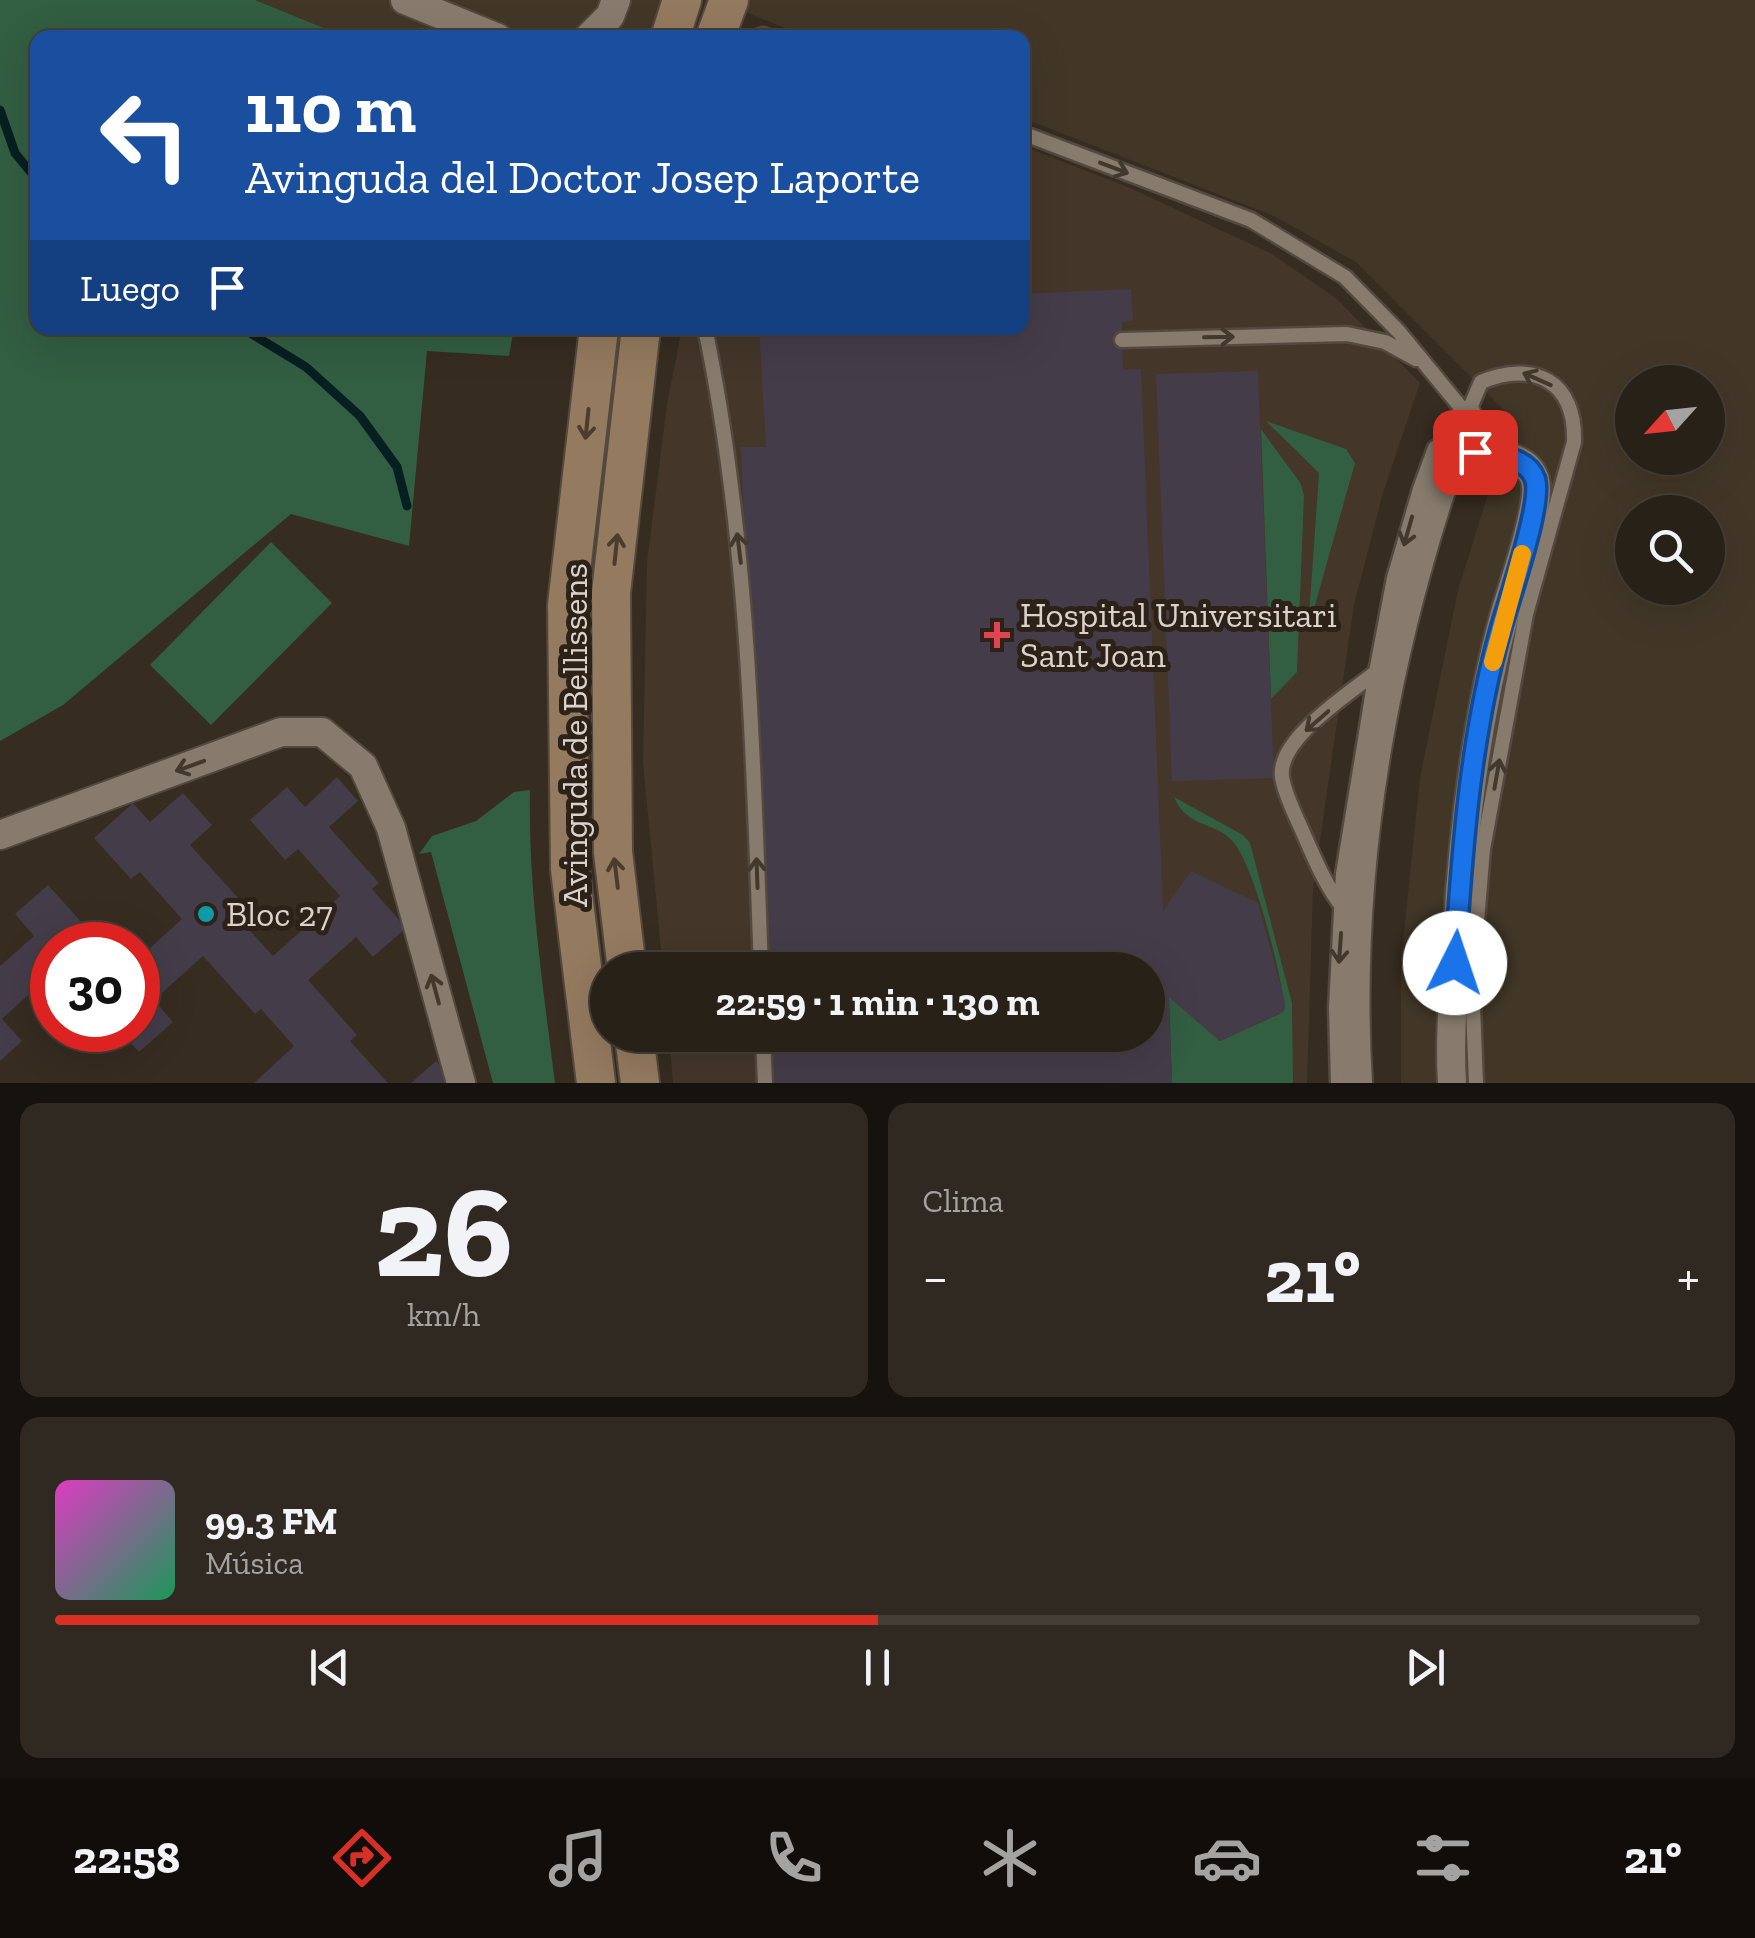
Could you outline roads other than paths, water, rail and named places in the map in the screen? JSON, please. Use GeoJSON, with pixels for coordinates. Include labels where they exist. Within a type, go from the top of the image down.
{"type":"FeatureCollection","features":[{"type":"Feature","properties":{"kind":"main road"},"geometry":{"type":"LineString","coordinates":[[647,30],[655,0]]}},
{"type":"Feature","properties":{"kind":"main road"},"geometry":{"type":"LineString","coordinates":[[673,30],[682,0]]}},
{"type":"Feature","properties":{"kind":"main road"},"geometry":{"type":"LineString","coordinates":[[718,30],[729,0]]}},
{"type":"Feature","properties":{"kind":"main road","name":"Avinguda de Bellissens"},"geometry":{"type":"LineString","coordinates":[[596,1083],[570,869],[567,605],[598,335]]}},
{"type":"Feature","properties":{"kind":"main road","name":"Avinguda de Bellissens"},"geometry":{"type":"LineString","coordinates":[[625,952],[613,852],[611,593],[641,335]]}},
{"type":"Feature","properties":{"kind":"main road"},"geometry":{"type":"LineString","coordinates":[[636,1052],[640,1083]]}},
{"type":"Feature","properties":{"kind":"street"},"geometry":{"type":"LineString","coordinates":[[405,0],[478,30]]}},
{"type":"Feature","properties":{"kind":"street"},"geometry":{"type":"LineString","coordinates":[[596,30],[610,16],[616,0]]}},
{"type":"Feature","properties":{"kind":"street"},"geometry":{"type":"LineString","coordinates":[[1358,1083],[1350,916],[1362,856],[1384,666],[1461,434]]}},
{"type":"Feature","properties":{"kind":"street"},"geometry":{"type":"LineString","coordinates":[[1452,1083],[1450,1043],[1461,859],[1477,741],[1496,644],[1531,521],[1537,484],[1531,471],[1516,460],[1475,452],[1461,434]]}},
{"type":"Feature","properties":{"kind":"street"},"geometry":{"type":"LineString","coordinates":[[0,835],[281,732],[322,732],[363,766],[385,812],[461,1083]]}},
{"type":"Feature","properties":{"kind":"lane"},"geometry":{"type":"LineString","coordinates":[[1030,136],[1251,220],[1345,277],[1399,332],[1424,364],[1461,434]]}},
{"type":"Feature","properties":{"kind":"lane"},"geometry":{"type":"LineString","coordinates":[[1122,340],[1346,334],[1385,342],[1424,364]]}},
{"type":"Feature","properties":{"kind":"lane"},"geometry":{"type":"LineString","coordinates":[[707,335],[721,405],[744,596],[760,952]]}},
{"type":"Feature","properties":{"kind":"lane"},"geometry":{"type":"LineString","coordinates":[[1461,434],[1481,382],[1515,371],[1531,373],[1557,389],[1570,405],[1575,424],[1574,442],[1526,614],[1483,849],[1472,981],[1476,1083]]}},
{"type":"Feature","properties":{"kind":"lane"},"geometry":{"type":"LineString","coordinates":[[1338,1083],[1336,1008],[1350,916],[1326,887],[1288,799],[1283,761],[1302,734],[1384,666]]}},
{"type":"Feature","properties":{"kind":"lane"},"geometry":{"type":"LineString","coordinates":[[764,1052],[765,1083]]}},
{"type":"Feature","properties":{"kind":"waterway"},"geometry":{"type":"LineString","coordinates":[[0,110],[15,153],[30,171]]}},
{"type":"Feature","properties":{"kind":"waterway"},"geometry":{"type":"LineString","coordinates":[[254,335],[306,367],[360,416],[397,467],[407,506]]}},
{"type":"Feature","properties":{"kind":"place","name":"Hospital Universitari Sant Joan"},"geometry":{"type":"Point","coordinates":[997,635]}},
{"type":"Feature","properties":{"kind":"place","name":"Bloc 27"},"geometry":{"type":"Point","coordinates":[206,914]}}]}
